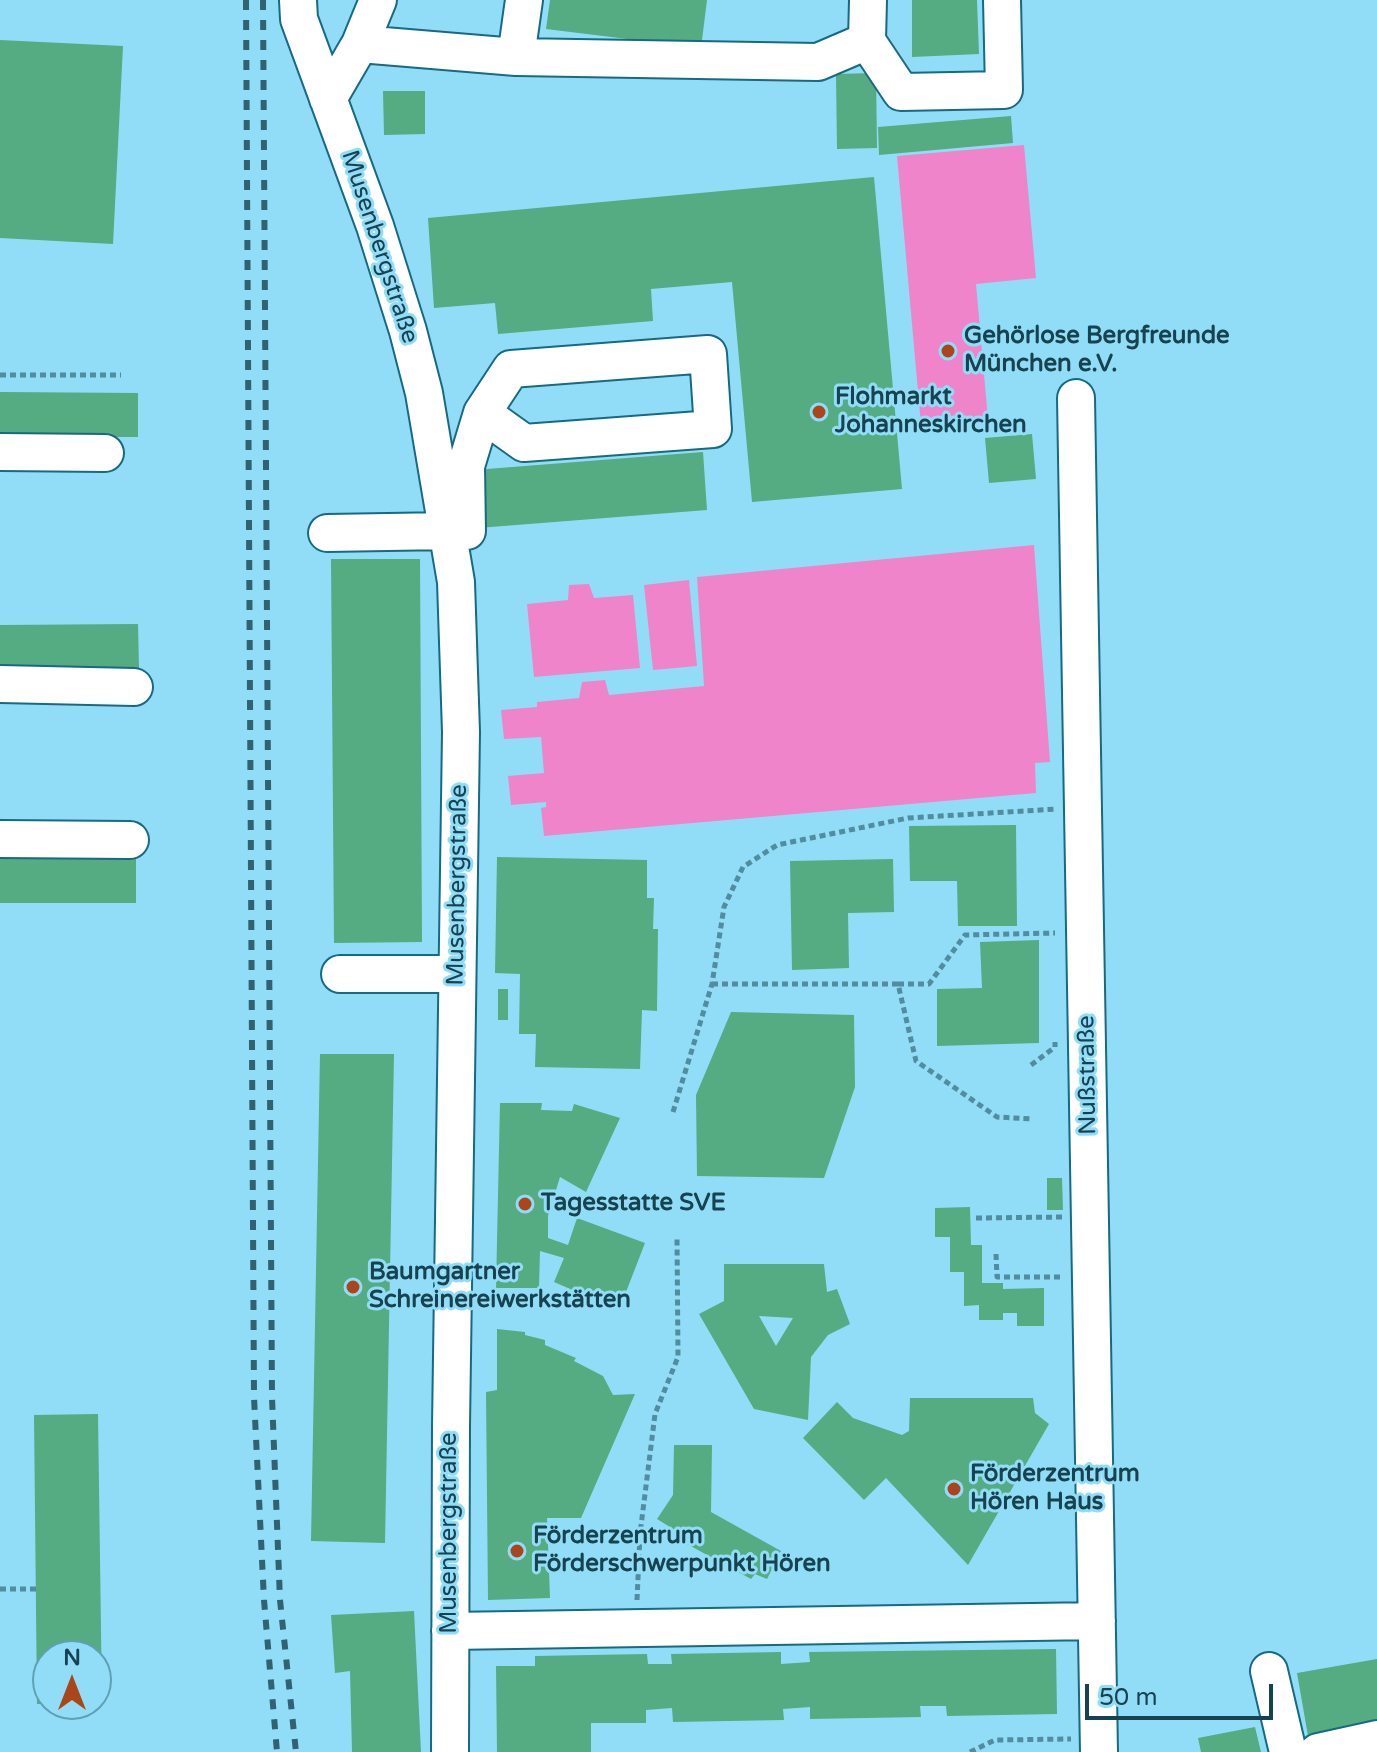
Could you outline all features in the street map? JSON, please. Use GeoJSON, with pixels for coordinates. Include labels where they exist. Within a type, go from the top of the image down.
{"type":"FeatureCollection","features":[{"type":"Feature","properties":{"kind":"street","name":"Musenbergstraße"},"geometry":{"type":"LineString","coordinates":[[298,0],[299,19],[375,226],[408,331],[424,393],[456,582],[461,732],[450,1752]]}},
{"type":"Feature","properties":{"kind":"street"},"geometry":{"type":"LineString","coordinates":[[328,99],[360,44],[378,0]]}},
{"type":"Feature","properties":{"kind":"street"},"geometry":{"type":"LineString","coordinates":[[516,57],[524,0]]}},
{"type":"Feature","properties":{"kind":"street"},"geometry":{"type":"LineString","coordinates":[[868,0],[867,41],[901,92],[1004,90],[1002,0]]}},
{"type":"Feature","properties":{"kind":"street"},"geometry":{"type":"LineString","coordinates":[[360,44],[516,57],[818,62],[867,41]]}},
{"type":"Feature","properties":{"kind":"street"},"geometry":{"type":"LineString","coordinates":[[456,582],[467,536],[466,466],[482,413],[511,369],[708,354],[713,429],[524,443],[482,413]]}},
{"type":"Feature","properties":{"kind":"street","name":"Nußstraße"},"geometry":{"type":"LineString","coordinates":[[1076,398],[1099,1745]]}},
{"type":"Feature","properties":{"kind":"street"},"geometry":{"type":"LineString","coordinates":[[0,452],[105,453]]}},
{"type":"Feature","properties":{"kind":"street"},"geometry":{"type":"LineString","coordinates":[[327,533],[448,531]]}},
{"type":"Feature","properties":{"kind":"street"},"geometry":{"type":"LineString","coordinates":[[0,684],[134,687]]}},
{"type":"Feature","properties":{"kind":"street"},"geometry":{"type":"LineString","coordinates":[[0,839],[130,840]]}},
{"type":"Feature","properties":{"kind":"street"},"geometry":{"type":"LineString","coordinates":[[340,974],[456,974]]}},
{"type":"Feature","properties":{"kind":"street"},"geometry":{"type":"LineString","coordinates":[[450,1631],[1097,1621]]}},
{"type":"Feature","properties":{"kind":"street"},"geometry":{"type":"LineString","coordinates":[[1269,1671],[1288,1752]]}},
{"type":"Feature","properties":{"kind":"street"},"geometry":{"type":"LineString","coordinates":[[1318,1752],[1377,1739]]}},
{"type":"Feature","properties":{"kind":"path"},"geometry":{"type":"LineString","coordinates":[[0,375],[121,375]]}},
{"type":"Feature","properties":{"kind":"path"},"geometry":{"type":"LineString","coordinates":[[673,1112],[712,984],[724,907],[743,867],[777,845],[908,818],[1083,807]]}},
{"type":"Feature","properties":{"kind":"path"},"geometry":{"type":"LineString","coordinates":[[712,984],[929,984],[965,935],[1055,933]]}},
{"type":"Feature","properties":{"kind":"path"},"geometry":{"type":"LineString","coordinates":[[898,984],[916,1061],[997,1117],[1032,1119]]}},
{"type":"Feature","properties":{"kind":"path"},"geometry":{"type":"LineString","coordinates":[[976,1218],[1090,1217]]}},
{"type":"Feature","properties":{"kind":"path"},"geometry":{"type":"LineString","coordinates":[[636,1628],[640,1534],[655,1414],[678,1357],[677,1238]]}},
{"type":"Feature","properties":{"kind":"path"},"geometry":{"type":"LineString","coordinates":[[996,1254],[997,1277],[1091,1277]]}},
{"type":"Feature","properties":{"kind":"path"},"geometry":{"type":"LineString","coordinates":[[0,1589],[36,1589]]}},
{"type":"Feature","properties":{"kind":"path"},"geometry":{"type":"LineString","coordinates":[[970,1752],[995,1740],[1099,1745]]}},
{"type":"Feature","properties":{"kind":"shaded area","name":"Gehörlose Bergfreunde München e.V."},"geometry":{"type":"Polygon","coordinates":[[[1024,145],[1036,278],[976,284],[988,419],[921,425],[897,156],[1024,145]]]}},
{"type":"Feature","properties":{"kind":"shaded area"},"geometry":{"type":"Polygon","coordinates":[[[1034,545],[1050,762],[1035,763],[1036,793],[544,836],[541,808],[546,807],[546,802],[511,805],[508,776],[544,773],[541,737],[504,739],[501,710],[537,707],[537,702],[579,698],[582,682],[605,680],[609,695],[704,686],[697,577],[1034,545]]]}},
{"type":"Feature","properties":{"kind":"shaded area"},"geometry":{"type":"Polygon","coordinates":[[[689,580],[697,666],[653,670],[644,585],[689,580]]]}},
{"type":"Feature","properties":{"kind":"shaded area"},"geometry":{"type":"Polygon","coordinates":[[[589,584],[594,598],[633,595],[640,668],[534,677],[527,604],[568,600],[569,585],[589,584]]]}},
{"type":"Feature","properties":{"kind":"building"},"geometry":{"type":"Polygon","coordinates":[[[550,0],[707,0],[701,48],[546,29],[550,0]]]}},
{"type":"Feature","properties":{"kind":"building"},"geometry":{"type":"Polygon","coordinates":[[[912,0],[977,0],[979,54],[912,57],[912,0]]]}},
{"type":"Feature","properties":{"kind":"building"},"geometry":{"type":"Polygon","coordinates":[[[0,40],[123,46],[113,244],[0,238],[0,40]]]}},
{"type":"Feature","properties":{"kind":"building"},"geometry":{"type":"Polygon","coordinates":[[[876,73],[877,148],[837,149],[836,74],[876,73]]]}},
{"type":"Feature","properties":{"kind":"building"},"geometry":{"type":"Polygon","coordinates":[[[383,91],[425,91],[425,134],[384,135],[383,91]]]}},
{"type":"Feature","properties":{"kind":"building"},"geometry":{"type":"Polygon","coordinates":[[[1011,116],[1013,143],[879,155],[878,127],[1011,116]]]}},
{"type":"Feature","properties":{"kind":"building","name":"Flohmarkt Johanneskirchen"},"geometry":{"type":"Polygon","coordinates":[[[874,177],[902,489],[752,502],[732,282],[651,289],[653,321],[498,334],[495,303],[434,308],[428,218],[874,177]]]}},
{"type":"Feature","properties":{"kind":"building"},"geometry":{"type":"Polygon","coordinates":[[[0,392],[138,393],[138,437],[0,437],[0,392]]]}},
{"type":"Feature","properties":{"kind":"building"},"geometry":{"type":"Polygon","coordinates":[[[1032,434],[1036,479],[989,483],[985,438],[1032,434]]]}},
{"type":"Feature","properties":{"kind":"building"},"geometry":{"type":"Polygon","coordinates":[[[703,452],[707,510],[478,528],[474,470],[703,452]]]}},
{"type":"Feature","properties":{"kind":"building"},"geometry":{"type":"Polygon","coordinates":[[[331,559],[420,559],[422,942],[334,943],[331,559]]]}},
{"type":"Feature","properties":{"kind":"building"},"geometry":{"type":"Polygon","coordinates":[[[138,624],[139,668],[0,669],[0,625],[138,624]]]}},
{"type":"Feature","properties":{"kind":"building"},"geometry":{"type":"Polygon","coordinates":[[[1016,825],[1017,926],[958,926],[957,881],[910,881],[909,826],[1016,825]]]}},
{"type":"Feature","properties":{"kind":"building"},"geometry":{"type":"Polygon","coordinates":[[[0,857],[136,857],[136,903],[0,903],[0,857]]]}},
{"type":"Feature","properties":{"kind":"building"},"geometry":{"type":"Polygon","coordinates":[[[497,857],[647,860],[647,898],[654,898],[653,929],[658,929],[657,1011],[642,1010],[640,1069],[535,1067],[536,1034],[519,1034],[520,974],[495,973],[497,857]]]}},
{"type":"Feature","properties":{"kind":"building"},"geometry":{"type":"Polygon","coordinates":[[[893,859],[894,912],[848,913],[849,968],[792,970],[790,861],[893,859]]]}},
{"type":"Feature","properties":{"kind":"building"},"geometry":{"type":"Polygon","coordinates":[[[1039,940],[1039,1043],[937,1046],[937,989],[982,988],[980,942],[1039,940]]]}},
{"type":"Feature","properties":{"kind":"building"},"geometry":{"type":"Polygon","coordinates":[[[498,989],[508,989],[508,1020],[498,1020],[498,989]]]}},
{"type":"Feature","properties":{"kind":"building"},"geometry":{"type":"Polygon","coordinates":[[[731,1012],[854,1015],[855,1087],[824,1178],[697,1176],[696,1095],[731,1012]]]}},
{"type":"Feature","properties":{"kind":"building","name":"Baumgartner Schreinereiwerkstätten"},"geometry":{"type":"Polygon","coordinates":[[[320,1054],[394,1054],[385,1543],[311,1541],[320,1054]]]}},
{"type":"Feature","properties":{"kind":"building","name":"Tagesstatte SVE"},"geometry":{"type":"Polygon","coordinates":[[[500,1103],[542,1103],[541,1110],[572,1111],[574,1104],[620,1118],[586,1192],[560,1177],[548,1216],[548,1238],[568,1245],[577,1218],[645,1243],[619,1310],[554,1282],[564,1258],[540,1251],[539,1288],[496,1288],[500,1103]]]}},
{"type":"Feature","properties":{"kind":"building"},"geometry":{"type":"Polygon","coordinates":[[[1047,1178],[1062,1178],[1063,1210],[1047,1210],[1047,1178]]]}},
{"type":"Feature","properties":{"kind":"building"},"geometry":{"type":"Polygon","coordinates":[[[970,1207],[971,1245],[982,1245],[982,1283],[1003,1283],[1003,1289],[1044,1288],[1044,1326],[1017,1326],[1017,1313],[1003,1313],[1003,1320],[979,1320],[979,1305],[964,1306],[964,1272],[950,1272],[950,1237],[935,1237],[935,1208],[970,1207]]]}},
{"type":"Feature","properties":{"kind":"building"},"geometry":{"type":"Polygon","coordinates":[[[724,1264],[824,1264],[827,1292],[837,1289],[850,1324],[828,1335],[811,1357],[808,1420],[754,1409],[699,1314],[724,1301],[724,1264]],[[759,1316],[776,1346],[793,1318],[759,1316]]]}},
{"type":"Feature","properties":{"kind":"building"},"geometry":{"type":"Polygon","coordinates":[[[497,1329],[525,1332],[525,1335],[545,1340],[545,1345],[576,1358],[574,1361],[603,1376],[613,1395],[635,1394],[581,1518],[547,1518],[550,1598],[488,1600],[486,1392],[497,1390],[497,1329]]]}},
{"type":"Feature","properties":{"kind":"building","name":"Förderzentrum Hören Haus"},"geometry":{"type":"Polygon","coordinates":[[[910,1398],[1033,1398],[1035,1413],[1049,1424],[968,1565],[886,1478],[864,1500],[803,1438],[837,1402],[853,1418],[902,1435],[909,1431],[910,1398]]]}},
{"type":"Feature","properties":{"kind":"building"},"geometry":{"type":"Polygon","coordinates":[[[98,1414],[101,1640],[36,1640],[34,1415],[98,1414]]]}},
{"type":"Feature","properties":{"kind":"building"},"geometry":{"type":"Polygon","coordinates":[[[674,1445],[712,1445],[711,1512],[781,1551],[767,1579],[755,1574],[751,1579],[676,1538],[678,1532],[657,1519],[673,1495],[674,1445]]]}},
{"type":"Feature","properties":{"kind":"building"},"geometry":{"type":"Polygon","coordinates":[[[414,1611],[421,1752],[352,1752],[350,1671],[335,1673],[331,1615],[414,1611]]]}},
{"type":"Feature","properties":{"kind":"building"},"geometry":{"type":"Polygon","coordinates":[[[1056,1649],[1057,1714],[947,1716],[946,1706],[920,1706],[921,1717],[810,1719],[810,1707],[783,1709],[784,1720],[673,1722],[672,1708],[646,1710],[646,1723],[591,1723],[591,1752],[497,1752],[496,1666],[535,1666],[535,1656],[647,1654],[648,1664],[672,1664],[671,1654],[781,1652],[781,1664],[810,1662],[809,1652],[1056,1649]]]}},
{"type":"Feature","properties":{"kind":"building"},"geometry":{"type":"Polygon","coordinates":[[[1377,1659],[1377,1724],[1308,1736],[1297,1673],[1377,1659]]]}},
{"type":"Feature","properties":{"kind":"building"},"geometry":{"type":"Polygon","coordinates":[[[1255,1727],[1261,1752],[1201,1752],[1198,1738],[1255,1727]]]}},
{"type":"Feature","properties":{"kind":"railway"},"geometry":{"type":"LineString","coordinates":[[246,0],[254,1397],[264,1600],[277,1752]]}},
{"type":"Feature","properties":{"kind":"railway"},"geometry":{"type":"LineString","coordinates":[[263,0],[272,1397],[280,1600],[296,1752]]}},
{"type":"Feature","properties":{"kind":"place","name":"Gehörlose Bergfreunde München e.V."},"geometry":{"type":"Point","coordinates":[948,351]}},
{"type":"Feature","properties":{"kind":"place","name":"Flohmarkt Johanneskirchen"},"geometry":{"type":"Point","coordinates":[819,412]}},
{"type":"Feature","properties":{"kind":"place","name":"Tagesstatte SVE"},"geometry":{"type":"Point","coordinates":[525,1204]}},
{"type":"Feature","properties":{"kind":"place","name":"Baumgartner Schreinereiwerkstätten"},"geometry":{"type":"Point","coordinates":[353,1287]}},
{"type":"Feature","properties":{"kind":"place","name":"Förderzentrum Hören Haus"},"geometry":{"type":"Point","coordinates":[954,1489]}},
{"type":"Feature","properties":{"kind":"place","name":"Förderzentrum Förderschwerpunkt Hören"},"geometry":{"type":"Point","coordinates":[517,1551]}}]}
